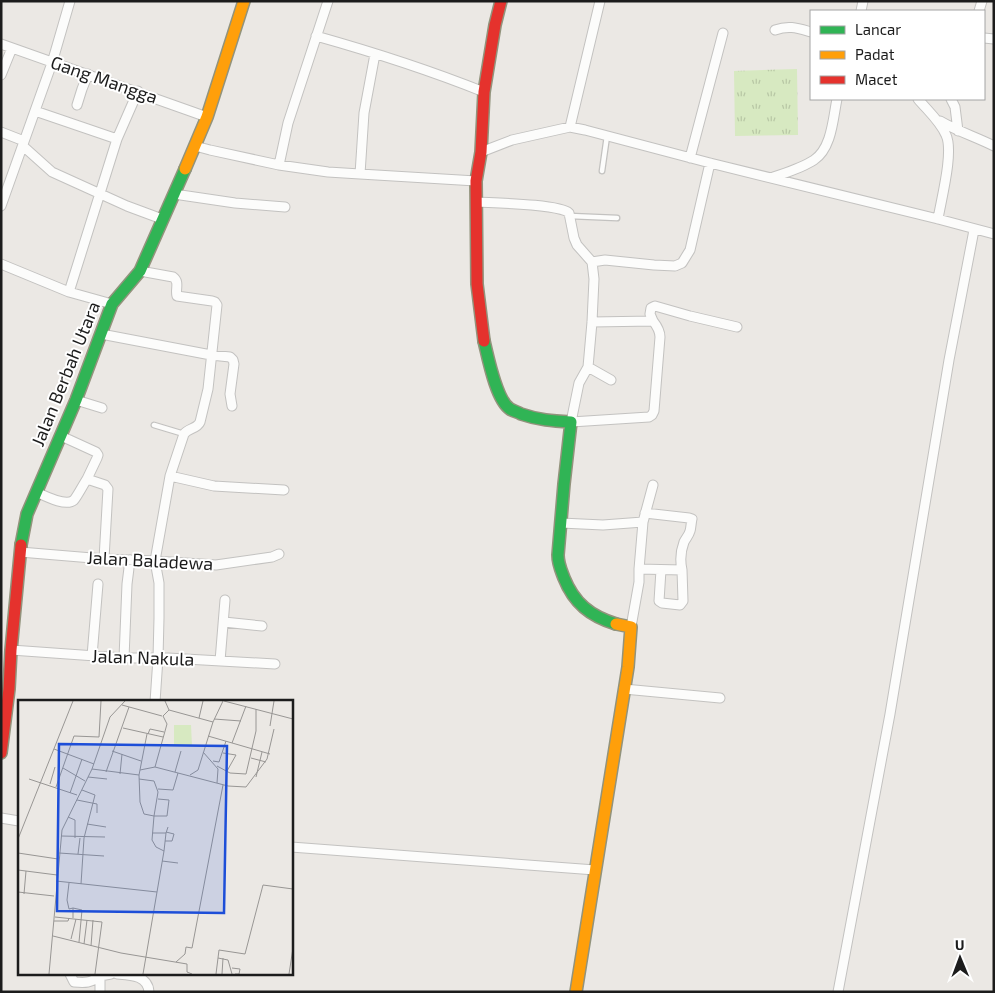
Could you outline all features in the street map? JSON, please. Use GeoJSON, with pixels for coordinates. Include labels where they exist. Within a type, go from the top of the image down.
{"type":"FeatureCollection","features":[{"type":"Feature","properties":{"kind":"street"},"geometry":{"type":"LineString","coordinates":[[1,206],[52,63],[70,1]]}},
{"type":"Feature","properties":{"kind":"street","name":"Jalan Berbah Utara"},"geometry":{"type":"LineString","coordinates":[[1,753],[5,689],[11,650],[20,552],[27,514],[76,400],[112,304],[140,271],[195,146],[207,117],[244,1]]}},
{"type":"Feature","properties":{"kind":"street"},"geometry":{"type":"LineString","coordinates":[[279,165],[288,123],[328,1]]}},
{"type":"Feature","properties":{"kind":"street"},"geometry":{"type":"LineString","coordinates":[[501,1],[484,92],[481,152],[476,180],[477,284],[484,339],[500,396],[510,409],[545,421],[571,422],[644,418],[652,415],[660,337],[660,332],[650,314],[651,308],[654,306],[737,327]]}},
{"type":"Feature","properties":{"kind":"street"},"geometry":{"type":"LineString","coordinates":[[570,127],[600,1]]}},
{"type":"Feature","properties":{"kind":"street"},"geometry":{"type":"LineString","coordinates":[[775,30],[790,26],[810,32]]}},
{"type":"Feature","properties":{"kind":"street"},"geometry":{"type":"LineString","coordinates":[[690,158],[723,33]]}},
{"type":"Feature","properties":{"kind":"street"},"geometry":{"type":"LineString","coordinates":[[316,36],[439,74],[484,92]]}},
{"type":"Feature","properties":{"kind":"street","name":"Gang Mangga"},"geometry":{"type":"LineString","coordinates":[[1,44],[207,117]]}},
{"type":"Feature","properties":{"kind":"street"},"geometry":{"type":"LineString","coordinates":[[1,75],[12,48]]}},
{"type":"Feature","properties":{"kind":"street"},"geometry":{"type":"LineString","coordinates":[[360,174],[364,113],[375,54]]}},
{"type":"Feature","properties":{"kind":"street"},"geometry":{"type":"LineString","coordinates":[[77,105],[88,74]]}},
{"type":"Feature","properties":{"kind":"street"},"geometry":{"type":"LineString","coordinates":[[69,292],[117,138],[138,92]]}},
{"type":"Feature","properties":{"kind":"street"},"geometry":{"type":"LineString","coordinates":[[771,178],[807,164],[822,153],[829,135],[837,100]]}},
{"type":"Feature","properties":{"kind":"street"},"geometry":{"type":"LineString","coordinates":[[919,100],[937,120],[947,136],[949,157],[938,219]]}},
{"type":"Feature","properties":{"kind":"street"},"geometry":{"type":"LineString","coordinates":[[952,100],[955,107],[958,131]]}},
{"type":"Feature","properties":{"kind":"street"},"geometry":{"type":"LineString","coordinates":[[34,111],[117,138]]}},
{"type":"Feature","properties":{"kind":"street"},"geometry":{"type":"LineString","coordinates":[[937,120],[952,129],[994,146]]}},
{"type":"Feature","properties":{"kind":"street"},"geometry":{"type":"LineString","coordinates":[[481,152],[512,140],[570,127],[994,234]]}},
{"type":"Feature","properties":{"kind":"street"},"geometry":{"type":"LineString","coordinates":[[1,132],[23,143],[52,172],[162,219]]}},
{"type":"Feature","properties":{"kind":"street"},"geometry":{"type":"LineString","coordinates":[[195,146],[279,165],[328,172],[476,180]]}},
{"type":"Feature","properties":{"kind":"street"},"geometry":{"type":"LineString","coordinates":[[592,262],[605,260],[668,266],[676,266],[682,263],[690,250],[710,163]]}},
{"type":"Feature","properties":{"kind":"street"},"geometry":{"type":"LineString","coordinates":[[174,194],[235,203],[285,207]]}},
{"type":"Feature","properties":{"kind":"street"},"geometry":{"type":"LineString","coordinates":[[477,202],[566,210],[570,216],[572,232],[577,245],[592,262],[594,293],[588,367],[579,383],[571,422],[561,505],[558,562],[566,584],[583,608],[594,616],[614,624],[631,627]]}},
{"type":"Feature","properties":{"kind":"street"},"geometry":{"type":"LineString","coordinates":[[838,992],[890,714],[974,230]]}},
{"type":"Feature","properties":{"kind":"street"},"geometry":{"type":"LineString","coordinates":[[1,264],[69,292],[112,304]]}},
{"type":"Feature","properties":{"kind":"street"},"geometry":{"type":"LineString","coordinates":[[140,271],[173,277],[177,282],[177,294],[179,297],[215,302],[217,305],[208,388],[199,424],[184,434],[170,476],[155,561],[159,583],[155,700]]}},
{"type":"Feature","properties":{"kind":"street"},"geometry":{"type":"LineString","coordinates":[[592,322],[653,320]]}},
{"type":"Feature","properties":{"kind":"street"},"geometry":{"type":"LineString","coordinates":[[101,334],[230,357],[233,360],[230,394],[232,406]]}},
{"type":"Feature","properties":{"kind":"street"},"geometry":{"type":"LineString","coordinates":[[588,367],[611,380]]}},
{"type":"Feature","properties":{"kind":"street"},"geometry":{"type":"LineString","coordinates":[[76,400],[102,408]]}},
{"type":"Feature","properties":{"kind":"street"},"geometry":{"type":"LineString","coordinates":[[36,492],[64,503],[74,500],[98,458],[97,454],[61,436]]}},
{"type":"Feature","properties":{"kind":"street"},"geometry":{"type":"LineString","coordinates":[[170,476],[214,486],[284,490]]}},
{"type":"Feature","properties":{"kind":"street"},"geometry":{"type":"LineString","coordinates":[[87,479],[105,485],[108,489],[104,560]]}},
{"type":"Feature","properties":{"kind":"street"},"geometry":{"type":"LineString","coordinates":[[576,992],[628,667],[631,627],[638,590],[638,570],[644,518],[653,485]]}},
{"type":"Feature","properties":{"kind":"street"},"geometry":{"type":"LineString","coordinates":[[561,523],[603,525],[644,518],[692,519],[690,533],[683,546],[681,564],[683,601],[680,605],[659,601],[661,570]]}},
{"type":"Feature","properties":{"kind":"street","name":"Jalan Baladewa"},"geometry":{"type":"LineString","coordinates":[[20,552],[104,560],[216,565],[272,557],[279,554]]}},
{"type":"Feature","properties":{"kind":"street"},"geometry":{"type":"LineString","coordinates":[[124,658],[127,584],[130,560]]}},
{"type":"Feature","properties":{"kind":"street"},"geometry":{"type":"LineString","coordinates":[[638,570],[682,570]]}},
{"type":"Feature","properties":{"kind":"street"},"geometry":{"type":"LineString","coordinates":[[92,656],[98,584]]}},
{"type":"Feature","properties":{"kind":"street"},"geometry":{"type":"LineString","coordinates":[[220,661],[226,600]]}},
{"type":"Feature","properties":{"kind":"street"},"geometry":{"type":"LineString","coordinates":[[224,622],[262,626]]}},
{"type":"Feature","properties":{"kind":"street","name":"Jalan Nakula"},"geometry":{"type":"LineString","coordinates":[[11,650],[124,658],[275,664]]}},
{"type":"Feature","properties":{"kind":"street"},"geometry":{"type":"LineString","coordinates":[[624,689],[720,698]]}},
{"type":"Feature","properties":{"kind":"street"},"geometry":{"type":"LineString","coordinates":[[1,818],[18,820]]}},
{"type":"Feature","properties":{"kind":"street"},"geometry":{"type":"LineString","coordinates":[[292,847],[595,870]]}},
{"type":"Feature","properties":{"kind":"street"},"geometry":{"type":"LineString","coordinates":[[71,976],[74,982],[92,982],[100,976]]}},
{"type":"Feature","properties":{"kind":"street"},"geometry":{"type":"LineString","coordinates":[[100,976],[100,992]]}},
{"type":"Feature","properties":{"kind":"street"},"geometry":{"type":"LineString","coordinates":[[132,976],[147,982],[149,992]]}},
{"type":"Feature","properties":{"kind":"lane"},"geometry":{"type":"LineString","coordinates":[[602,171],[607,136]]}},
{"type":"Feature","properties":{"kind":"lane"},"geometry":{"type":"LineString","coordinates":[[570,216],[617,218]]}},
{"type":"Feature","properties":{"kind":"lane"},"geometry":{"type":"LineString","coordinates":[[154,425],[184,434]]}},
{"type":"Feature","properties":{"kind":"green space"},"geometry":{"type":"Polygon","coordinates":[[[797,69],[798,135],[735,136],[734,71],[797,69]]]}},
{"type":"Feature","properties":{"kind":"traffic: fast"},"geometry":{"type":"LineString","coordinates":[[21,545],[27,514],[76,400],[112,304],[140,271],[185,169]]}},
{"type":"Feature","properties":{"kind":"traffic: fast"},"geometry":{"type":"LineString","coordinates":[[484,341],[497,388],[505,404],[510,409],[533,418],[571,422],[564,484],[558,555],[559,564],[568,587],[578,601],[591,613],[616,624]]}},
{"type":"Feature","properties":{"kind":"traffic: slow"},"geometry":{"type":"LineString","coordinates":[[185,169],[207,117],[244,1]]}},
{"type":"Feature","properties":{"kind":"traffic: slow"},"geometry":{"type":"LineString","coordinates":[[576,992],[628,667],[631,627],[616,624]]}},
{"type":"Feature","properties":{"kind":"traffic: jam"},"geometry":{"type":"LineString","coordinates":[[484,341],[477,284],[476,181],[481,152],[484,92],[501,1]]}},
{"type":"Feature","properties":{"kind":"traffic: jam"},"geometry":{"type":"LineString","coordinates":[[1,753],[9,689],[21,545]]}}]}
